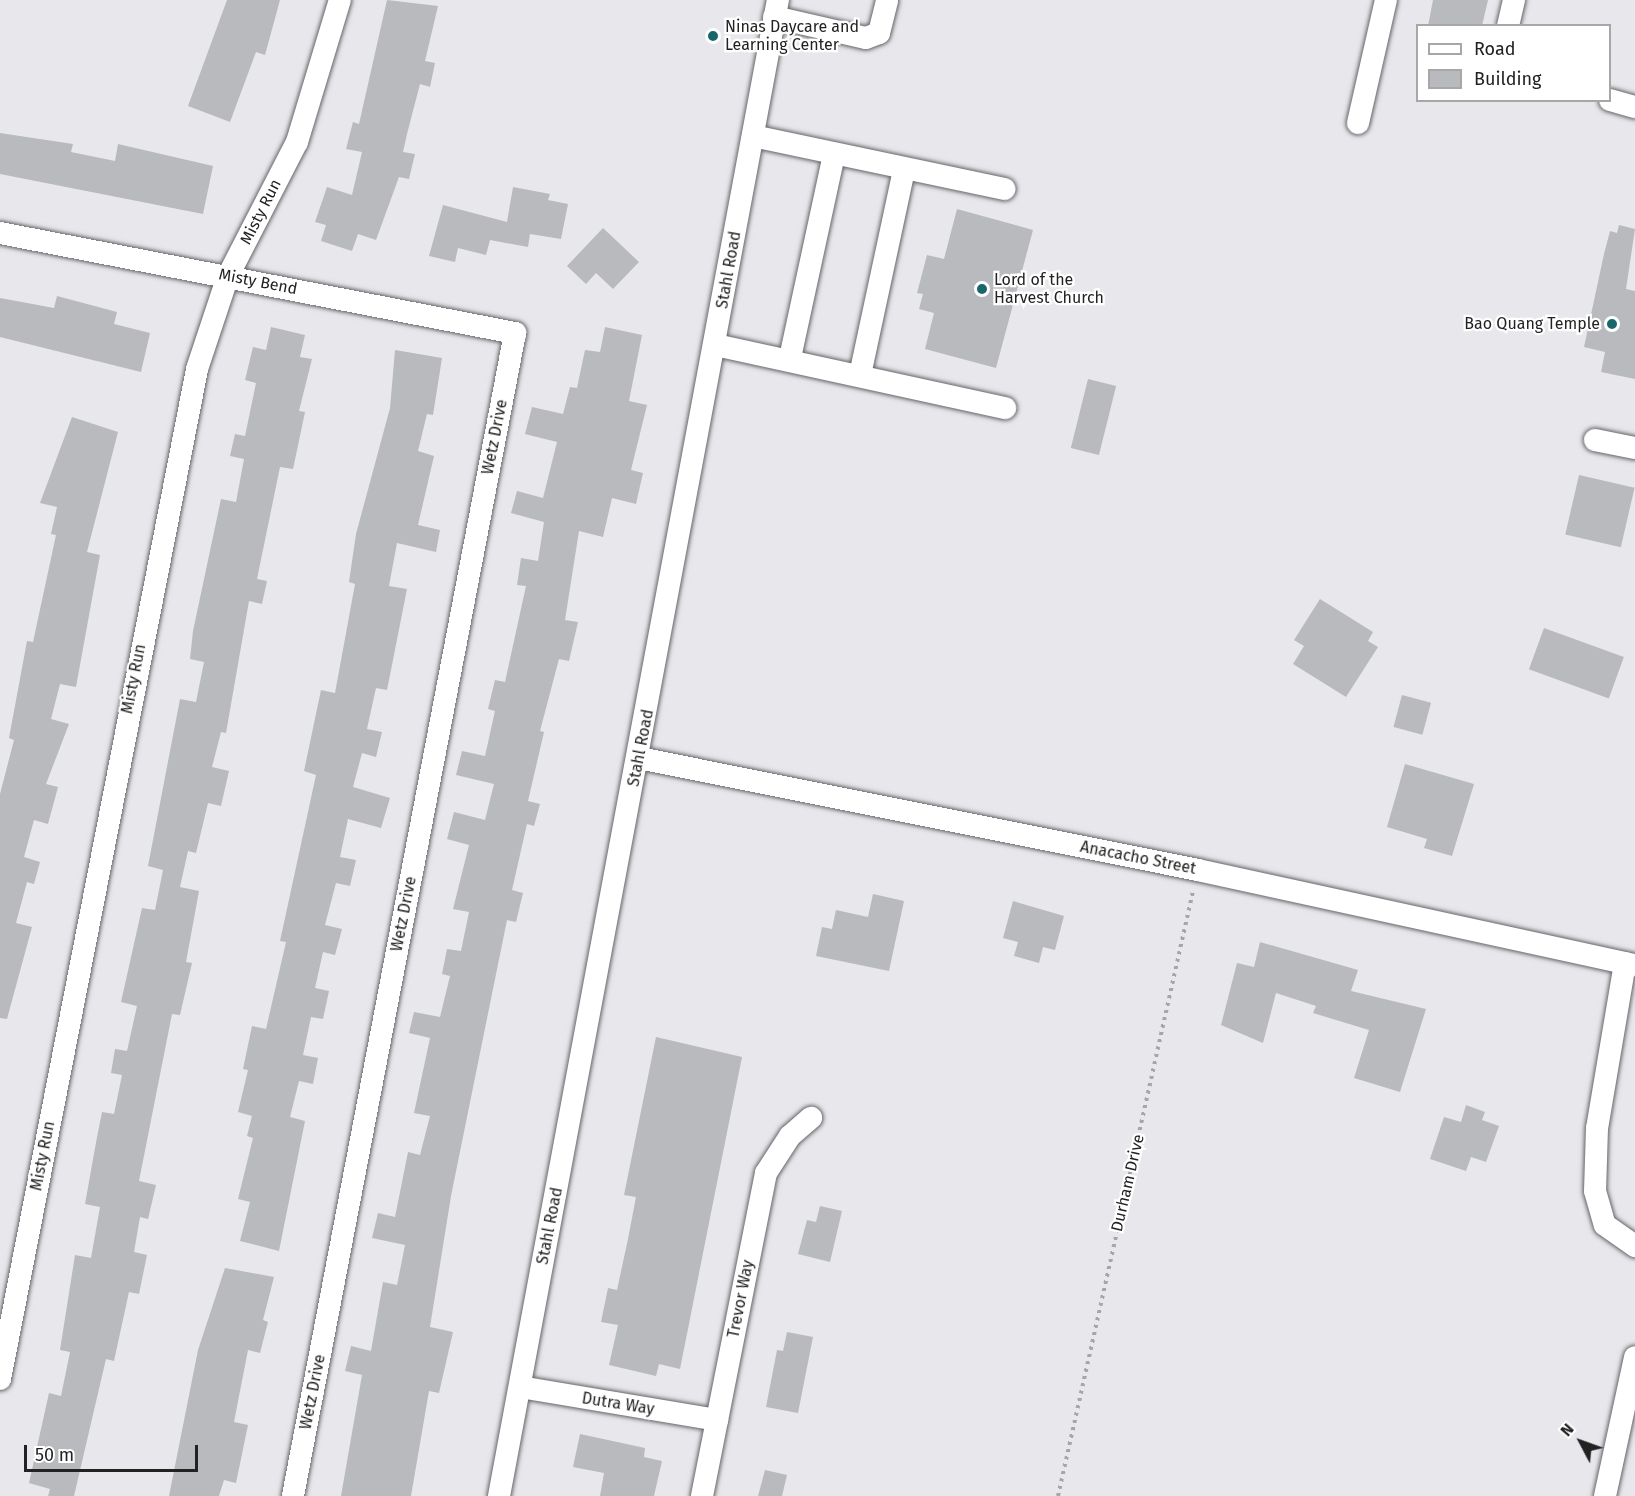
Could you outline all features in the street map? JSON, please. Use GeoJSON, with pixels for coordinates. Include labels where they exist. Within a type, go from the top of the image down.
{"type":"FeatureCollection","features":[{"type":"Feature","properties":{"kind":"street","name":"Misty Run"},"geometry":{"type":"LineString","coordinates":[[0,1379],[175,465],[197,369],[228,276],[297,142],[340,0]]}},
{"type":"Feature","properties":{"kind":"street"},"geometry":{"type":"LineString","coordinates":[[776,8],[866,38],[879,33],[887,0]]}},
{"type":"Feature","properties":{"kind":"street"},"geometry":{"type":"LineString","coordinates":[[1358,123],[1386,0]]}},
{"type":"Feature","properties":{"kind":"street"},"geometry":{"type":"LineString","coordinates":[[1508,24],[1514,0]]}},
{"type":"Feature","properties":{"kind":"street","name":"Stahl Road"},"geometry":{"type":"LineString","coordinates":[[499,1496],[716,345],[776,8]]}},
{"type":"Feature","properties":{"kind":"street"},"geometry":{"type":"LineString","coordinates":[[1611,100],[1635,107]]}},
{"type":"Feature","properties":{"kind":"street"},"geometry":{"type":"LineString","coordinates":[[753,136],[834,155],[1004,189]]}},
{"type":"Feature","properties":{"kind":"street"},"geometry":{"type":"LineString","coordinates":[[790,358],[834,155]]}},
{"type":"Feature","properties":{"kind":"street"},"geometry":{"type":"LineString","coordinates":[[860,375],[903,169]]}},
{"type":"Feature","properties":{"kind":"street","name":"Misty Bend"},"geometry":{"type":"LineString","coordinates":[[0,233],[515,333]]}},
{"type":"Feature","properties":{"kind":"street","name":"Wetz Drive"},"geometry":{"type":"LineString","coordinates":[[293,1496],[515,333]]}},
{"type":"Feature","properties":{"kind":"street"},"geometry":{"type":"LineString","coordinates":[[716,345],[790,358],[1005,408]]}},
{"type":"Feature","properties":{"kind":"street"},"geometry":{"type":"LineString","coordinates":[[1594,440],[1635,448]]}},
{"type":"Feature","properties":{"kind":"street","name":"Anacacho Street"},"geometry":{"type":"LineString","coordinates":[[639,758],[1198,870],[1630,964]]}},
{"type":"Feature","properties":{"kind":"street"},"geometry":{"type":"LineString","coordinates":[[1630,964],[1597,1128],[1595,1191],[1605,1225],[1635,1246]]}},
{"type":"Feature","properties":{"kind":"street","name":"Trevor Way"},"geometry":{"type":"LineString","coordinates":[[702,1496],[766,1173],[790,1136],[811,1118]]}},
{"type":"Feature","properties":{"kind":"street"},"geometry":{"type":"LineString","coordinates":[[1605,1496],[1635,1357]]}},
{"type":"Feature","properties":{"kind":"street","name":"Dutra Way"},"geometry":{"type":"LineString","coordinates":[[520,1387],[717,1420]]}},
{"type":"Feature","properties":{"kind":"path","name":"Durham Drive"},"geometry":{"type":"LineString","coordinates":[[1058,1496],[1198,870]]}},
{"type":"Feature","properties":{"kind":"building"},"geometry":{"type":"Polygon","coordinates":[[[227,0],[280,0],[265,55],[256,52],[230,122],[188,106],[227,0]]]}},
{"type":"Feature","properties":{"kind":"building"},"geometry":{"type":"Polygon","coordinates":[[[387,0],[438,6],[425,61],[435,63],[430,87],[420,84],[407,134],[403,152],[415,154],[409,179],[399,177],[376,240],[358,234],[352,251],[321,241],[326,225],[315,222],[327,187],[352,195],[362,152],[346,149],[353,122],[359,124],[387,0]]]}},
{"type":"Feature","properties":{"kind":"building"},"geometry":{"type":"Polygon","coordinates":[[[1433,0],[1488,0],[1482,24],[1428,24],[1433,0]]]}},
{"type":"Feature","properties":{"kind":"building"},"geometry":{"type":"Polygon","coordinates":[[[0,133],[73,144],[71,152],[115,161],[118,144],[213,166],[203,214],[0,174],[0,133]]]}},
{"type":"Feature","properties":{"kind":"building"},"geometry":{"type":"Polygon","coordinates":[[[513,187],[550,194],[548,200],[568,204],[561,239],[530,234],[528,247],[490,240],[486,255],[458,248],[455,262],[429,256],[443,205],[507,222],[513,187]]]}},
{"type":"Feature","properties":{"kind":"building"},"geometry":{"type":"Polygon","coordinates":[[[957,209],[1033,230],[996,368],[925,349],[934,313],[919,309],[923,294],[917,293],[927,255],[944,259],[957,209]]]}},
{"type":"Feature","properties":{"kind":"building","name":"Bao Quang Temple"},"geometry":{"type":"Polygon","coordinates":[[[1619,225],[1635,229],[1626,289],[1635,291],[1635,379],[1601,372],[1605,352],[1584,347],[1610,231],[1617,233],[1619,225]]]}},
{"type":"Feature","properties":{"kind":"building"},"geometry":{"type":"Polygon","coordinates":[[[603,228],[639,262],[613,289],[596,273],[586,284],[567,266],[603,228]]]}},
{"type":"Feature","properties":{"kind":"building"},"geometry":{"type":"Polygon","coordinates":[[[57,296],[117,312],[114,324],[150,333],[141,372],[0,337],[0,298],[54,308],[57,296]]]}},
{"type":"Feature","properties":{"kind":"building"},"geometry":{"type":"Polygon","coordinates":[[[271,327],[305,335],[300,357],[312,359],[299,411],[305,412],[293,469],[280,467],[257,579],[267,581],[262,604],[249,601],[226,733],[221,732],[212,767],[229,771],[221,806],[208,803],[196,853],[188,851],[180,887],[199,891],[186,962],[192,963],[180,1015],[172,1014],[139,1181],[156,1185],[148,1219],[140,1217],[134,1252],[147,1255],[139,1294],[129,1292],[114,1361],[106,1359],[74,1496],[48,1496],[50,1489],[29,1483],[49,1393],[61,1396],[70,1352],[60,1350],[75,1255],[91,1258],[100,1207],[85,1204],[102,1112],[114,1114],[122,1075],[111,1073],[115,1049],[127,1051],[137,1006],[121,1002],[142,908],[155,910],[163,870],[148,866],[180,699],[196,702],[204,662],[190,659],[193,631],[221,499],[236,502],[244,459],[230,456],[235,434],[245,436],[256,383],[245,380],[253,347],[266,350],[271,327]]]}},
{"type":"Feature","properties":{"kind":"building"},"geometry":{"type":"Polygon","coordinates":[[[605,327],[642,335],[629,401],[647,405],[631,470],[643,473],[636,504],[612,498],[603,537],[579,531],[565,620],[578,622],[569,661],[559,659],[540,731],[544,732],[528,801],[540,804],[534,826],[527,824],[512,890],[523,893],[516,922],[507,920],[451,1196],[430,1327],[453,1332],[439,1393],[429,1391],[411,1496],[341,1496],[362,1375],[345,1371],[351,1346],[371,1351],[383,1282],[397,1285],[405,1245],[372,1238],[378,1213],[395,1217],[408,1152],[420,1155],[430,1116],[414,1113],[430,1038],[409,1033],[414,1012],[440,1017],[450,976],[442,974],[447,949],[461,951],[469,912],[453,909],[469,845],[447,839],[454,812],[485,820],[494,784],[456,775],[462,751],[485,756],[495,711],[488,709],[495,680],[505,682],[526,586],[517,585],[521,558],[538,561],[544,522],[511,513],[517,491],[543,498],[557,442],[525,434],[532,407],[563,414],[570,387],[577,388],[585,350],[600,352],[605,327]]]}},
{"type":"Feature","properties":{"kind":"building"},"geometry":{"type":"Polygon","coordinates":[[[395,350],[442,358],[433,415],[427,414],[418,451],[434,456],[418,525],[440,530],[436,552],[397,543],[389,586],[407,589],[387,690],[376,688],[367,729],[382,732],[376,757],[362,753],[353,787],[390,798],[381,828],[348,819],[340,857],[356,860],[350,886],[336,883],[325,925],[342,929],[335,955],[323,952],[315,988],[329,991],[323,1019],[311,1017],[303,1055],[318,1058],[313,1084],[299,1081],[290,1117],[305,1121],[279,1251],[240,1241],[250,1202],[238,1199],[253,1138],[247,1136],[252,1116],[238,1112],[248,1070],[243,1069],[252,1026],[266,1029],[286,942],[280,941],[316,775],[304,771],[321,690],[335,693],[355,584],[349,582],[356,534],[390,408],[395,350]]]}},
{"type":"Feature","properties":{"kind":"building"},"geometry":{"type":"Polygon","coordinates":[[[1088,379],[1116,386],[1099,455],[1071,448],[1088,379]]]}},
{"type":"Feature","properties":{"kind":"building"},"geometry":{"type":"Polygon","coordinates":[[[72,417],[118,432],[87,552],[100,555],[76,687],[60,684],[51,719],[69,724],[46,784],[58,787],[48,824],[34,820],[24,857],[40,862],[34,884],[27,882],[16,923],[32,927],[7,1019],[0,1018],[0,794],[14,740],[9,738],[27,641],[33,642],[56,535],[51,534],[57,507],[40,503],[72,417]]]}},
{"type":"Feature","properties":{"kind":"building"},"geometry":{"type":"Polygon","coordinates":[[[1579,475],[1635,488],[1621,547],[1565,534],[1579,475]]]}},
{"type":"Feature","properties":{"kind":"building"},"geometry":{"type":"Polygon","coordinates":[[[1320,599],[1373,632],[1368,641],[1378,647],[1346,697],[1293,664],[1304,646],[1294,640],[1320,599]]]}},
{"type":"Feature","properties":{"kind":"building"},"geometry":{"type":"Polygon","coordinates":[[[1544,628],[1624,657],[1609,698],[1529,669],[1544,628]]]}},
{"type":"Feature","properties":{"kind":"building"},"geometry":{"type":"Polygon","coordinates":[[[1402,695],[1431,703],[1422,735],[1393,727],[1402,695]]]}},
{"type":"Feature","properties":{"kind":"building"},"geometry":{"type":"Polygon","coordinates":[[[1405,764],[1474,784],[1452,856],[1424,848],[1427,839],[1387,827],[1405,764]]]}},
{"type":"Feature","properties":{"kind":"building"},"geometry":{"type":"Polygon","coordinates":[[[873,894],[904,901],[889,971],[816,956],[822,927],[832,929],[836,910],[868,917],[873,894]]]}},
{"type":"Feature","properties":{"kind":"building"},"geometry":{"type":"Polygon","coordinates":[[[1013,901],[1064,916],[1055,950],[1043,947],[1039,963],[1014,956],[1018,942],[1003,938],[1013,901]]]}},
{"type":"Feature","properties":{"kind":"building"},"geometry":{"type":"Polygon","coordinates":[[[1260,942],[1358,970],[1351,991],[1426,1009],[1400,1092],[1354,1078],[1369,1030],[1313,1013],[1316,1006],[1276,993],[1263,1043],[1221,1025],[1237,963],[1254,967],[1260,942]]]}},
{"type":"Feature","properties":{"kind":"building"},"geometry":{"type":"Polygon","coordinates":[[[656,1037],[742,1057],[680,1369],[659,1364],[656,1376],[609,1365],[618,1325],[601,1322],[608,1288],[617,1290],[628,1239],[636,1197],[624,1195],[656,1037]]]}},
{"type":"Feature","properties":{"kind":"building"},"geometry":{"type":"Polygon","coordinates":[[[1466,1105],[1485,1112],[1482,1120],[1499,1126],[1486,1162],[1471,1157],[1466,1171],[1430,1159],[1444,1117],[1461,1122],[1466,1105]]]}},
{"type":"Feature","properties":{"kind":"building"},"geometry":{"type":"Polygon","coordinates":[[[820,1206],[842,1211],[830,1262],[798,1254],[807,1220],[816,1222],[820,1206]]]}},
{"type":"Feature","properties":{"kind":"building"},"geometry":{"type":"Polygon","coordinates":[[[225,1268],[274,1277],[263,1320],[268,1322],[260,1353],[248,1350],[234,1422],[248,1425],[236,1483],[224,1480],[219,1496],[169,1496],[198,1350],[225,1268]]]}},
{"type":"Feature","properties":{"kind":"building"},"geometry":{"type":"Polygon","coordinates":[[[787,1332],[813,1337],[798,1413],[766,1407],[777,1350],[783,1351],[787,1332]]]}},
{"type":"Feature","properties":{"kind":"building"},"geometry":{"type":"Polygon","coordinates":[[[580,1434],[645,1448],[644,1457],[662,1461],[654,1496],[600,1496],[604,1473],[573,1467],[580,1434]]]}},
{"type":"Feature","properties":{"kind":"building"},"geometry":{"type":"Polygon","coordinates":[[[765,1470],[787,1475],[782,1496],[758,1496],[765,1470]]]}},
{"type":"Feature","properties":{"kind":"place","name":"Ninas Daycare and Learning Center"},"geometry":{"type":"Point","coordinates":[713,36]}},
{"type":"Feature","properties":{"kind":"place","name":"Lord of the Harvest Church"},"geometry":{"type":"Point","coordinates":[982,289]}},
{"type":"Feature","properties":{"kind":"place","name":"Bao Quang Temple"},"geometry":{"type":"Point","coordinates":[1612,324]}}]}
